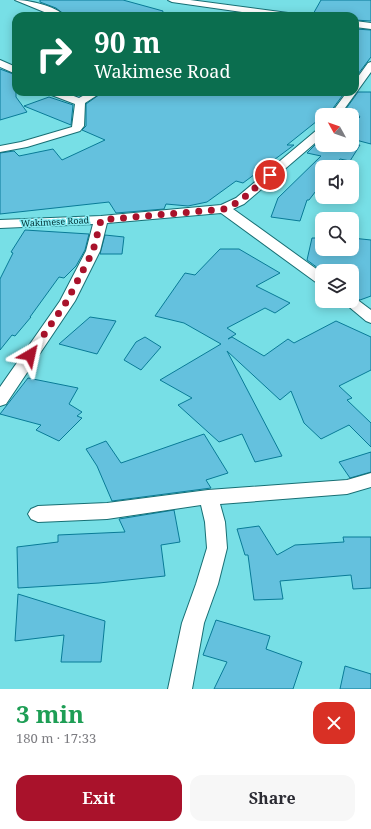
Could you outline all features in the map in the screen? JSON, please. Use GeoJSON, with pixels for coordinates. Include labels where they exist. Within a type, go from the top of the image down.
{"type":"FeatureCollection","features":[{"type":"Feature","properties":{"kind":"street"},"geometry":{"type":"LineString","coordinates":[[20,0],[52,12]]}},
{"type":"Feature","properties":{"kind":"street"},"geometry":{"type":"LineString","coordinates":[[172,0],[259,12]]}},
{"type":"Feature","properties":{"kind":"street"},"geometry":{"type":"LineString","coordinates":[[359,24],[371,26]]}},
{"type":"Feature","properties":{"kind":"street"},"geometry":{"type":"LineString","coordinates":[[0,62],[12,69]]}},
{"type":"Feature","properties":{"kind":"street"},"geometry":{"type":"LineString","coordinates":[[359,81],[371,66]]}},
{"type":"Feature","properties":{"kind":"street"},"geometry":{"type":"LineString","coordinates":[[64,96],[80,102]]}},
{"type":"Feature","properties":{"kind":"street"},"geometry":{"type":"LineString","coordinates":[[80,102],[90,96]]}},
{"type":"Feature","properties":{"kind":"street"},"geometry":{"type":"LineString","coordinates":[[340,108],[349,96]]}},
{"type":"Feature","properties":{"kind":"street"},"geometry":{"type":"LineString","coordinates":[[0,149],[23,145],[76,129],[78,126],[80,102]]}},
{"type":"Feature","properties":{"kind":"street","name":"Wakimese Road"},"geometry":{"type":"LineString","coordinates":[[0,224],[101,220],[224,209],[240,201],[315,137]]}},
{"type":"Feature","properties":{"kind":"street"},"geometry":{"type":"LineString","coordinates":[[224,209],[315,275]]}},
{"type":"Feature","properties":{"kind":"street"},"geometry":{"type":"LineString","coordinates":[[0,400],[67,301],[93,251],[101,220]]}},
{"type":"Feature","properties":{"kind":"street"},"geometry":{"type":"LineString","coordinates":[[359,301],[371,300]]}},
{"type":"Feature","properties":{"kind":"street"},"geometry":{"type":"LineString","coordinates":[[359,308],[371,318]]}},
{"type":"Feature","properties":{"kind":"street"},"geometry":{"type":"LineString","coordinates":[[38,514],[106,511],[208,497],[347,487],[371,480]]}},
{"type":"Feature","properties":{"kind":"street"},"geometry":{"type":"LineString","coordinates":[[180,689],[193,623],[207,584],[217,548],[216,522],[208,497]]}},
{"type":"Feature","properties":{"kind":"building"},"geometry":{"type":"Polygon","coordinates":[[[40,0],[123,0],[163,11],[61,12],[56,8],[40,2],[40,0]]]}},
{"type":"Feature","properties":{"kind":"building"},"geometry":{"type":"Polygon","coordinates":[[[321,0],[371,0],[371,21],[359,20],[359,12],[314,12],[321,0]]]}},
{"type":"Feature","properties":{"kind":"building"},"geometry":{"type":"Polygon","coordinates":[[[359,29],[371,30],[371,57],[359,73],[359,29]]]}},
{"type":"Feature","properties":{"kind":"building"},"geometry":{"type":"Polygon","coordinates":[[[0,69],[12,74],[12,96],[16,96],[27,112],[0,120],[0,69]]]}},
{"type":"Feature","properties":{"kind":"building"},"geometry":{"type":"Polygon","coordinates":[[[359,92],[371,92],[371,144],[359,141],[359,108],[347,108],[355,96],[359,96],[359,92]]]}},
{"type":"Feature","properties":{"kind":"building"},"geometry":{"type":"Polygon","coordinates":[[[97,96],[342,96],[333,108],[315,108],[315,123],[287,145],[294,145],[243,183],[236,181],[207,202],[188,206],[166,204],[164,209],[116,213],[109,202],[0,214],[0,153],[14,151],[19,156],[53,149],[62,160],[105,140],[82,130],[86,126],[86,104],[97,96]]]}},
{"type":"Feature","properties":{"kind":"building"},"geometry":{"type":"Polygon","coordinates":[[[49,97],[73,105],[71,125],[24,106],[49,97]]]}},
{"type":"Feature","properties":{"kind":"building"},"geometry":{"type":"Polygon","coordinates":[[[315,145],[315,152],[356,152],[351,160],[317,160],[321,156],[307,153],[315,145]]]}},
{"type":"Feature","properties":{"kind":"building"},"geometry":{"type":"Polygon","coordinates":[[[315,162],[315,192],[309,200],[307,200],[300,221],[271,217],[278,198],[315,162]]]}},
{"type":"Feature","properties":{"kind":"building"},"geometry":{"type":"Polygon","coordinates":[[[25,230],[89,234],[85,250],[76,266],[64,278],[59,277],[31,317],[15,336],[12,335],[0,350],[0,279],[13,253],[11,252],[25,230]]]}},
{"type":"Feature","properties":{"kind":"building"},"geometry":{"type":"Polygon","coordinates":[[[105,235],[124,237],[122,254],[100,254],[105,235]]]}},
{"type":"Feature","properties":{"kind":"building"},"geometry":{"type":"Polygon","coordinates":[[[312,238],[315,238],[315,256],[359,256],[359,239],[371,240],[371,296],[359,300],[359,264],[315,264],[315,266],[307,260],[312,238]]]}},
{"type":"Feature","properties":{"kind":"building"},"geometry":{"type":"Polygon","coordinates":[[[220,249],[239,249],[280,273],[256,286],[290,303],[275,313],[265,308],[227,328],[236,334],[228,339],[232,337],[264,356],[288,339],[294,343],[336,321],[371,337],[371,370],[339,386],[352,398],[347,400],[371,423],[371,447],[349,425],[321,439],[304,423],[291,391],[280,400],[227,351],[282,456],[255,462],[242,434],[219,442],[178,405],[192,398],[160,380],[221,344],[184,323],[155,316],[185,273],[195,275],[220,249]]]}},
{"type":"Feature","properties":{"kind":"building"},"geometry":{"type":"Polygon","coordinates":[[[90,317],[116,321],[97,354],[59,344],[90,317]]]}},
{"type":"Feature","properties":{"kind":"building"},"geometry":{"type":"Polygon","coordinates":[[[145,337],[161,347],[141,370],[124,360],[136,342],[145,337]]]}},
{"type":"Feature","properties":{"kind":"building"},"geometry":{"type":"Polygon","coordinates":[[[28,378],[78,388],[69,404],[82,412],[77,416],[82,418],[59,441],[36,430],[41,425],[0,414],[28,378]]]}},
{"type":"Feature","properties":{"kind":"building"},"geometry":{"type":"Polygon","coordinates":[[[204,434],[228,473],[206,480],[211,488],[112,501],[97,466],[86,449],[106,441],[121,463],[204,434]]]}},
{"type":"Feature","properties":{"kind":"building"},"geometry":{"type":"Polygon","coordinates":[[[371,452],[371,472],[350,478],[339,462],[371,452]]]}},
{"type":"Feature","properties":{"kind":"building"},"geometry":{"type":"Polygon","coordinates":[[[174,510],[180,542],[161,545],[165,576],[99,583],[18,588],[17,547],[58,542],[58,535],[125,532],[119,519],[174,510]]]}},
{"type":"Feature","properties":{"kind":"building"},"geometry":{"type":"Polygon","coordinates":[[[259,526],[277,555],[295,545],[344,542],[343,537],[371,537],[371,588],[353,589],[351,575],[280,581],[283,599],[254,600],[248,555],[245,555],[237,529],[259,526]]]}},
{"type":"Feature","properties":{"kind":"building"},"geometry":{"type":"Polygon","coordinates":[[[18,594],[105,621],[101,662],[61,662],[64,635],[15,641],[18,594]]]}},
{"type":"Feature","properties":{"kind":"building"},"geometry":{"type":"Polygon","coordinates":[[[216,620],[270,636],[266,649],[302,662],[293,689],[214,689],[227,662],[203,655],[216,620]]]}},
{"type":"Feature","properties":{"kind":"building"},"geometry":{"type":"Polygon","coordinates":[[[345,666],[371,674],[371,689],[340,689],[345,666]]]}},
{"type":"Feature","properties":{"kind":"route"},"geometry":{"type":"LineString","coordinates":[[30,355],[67,301],[93,251],[101,220],[224,209],[240,201],[270,175]]}}]}
